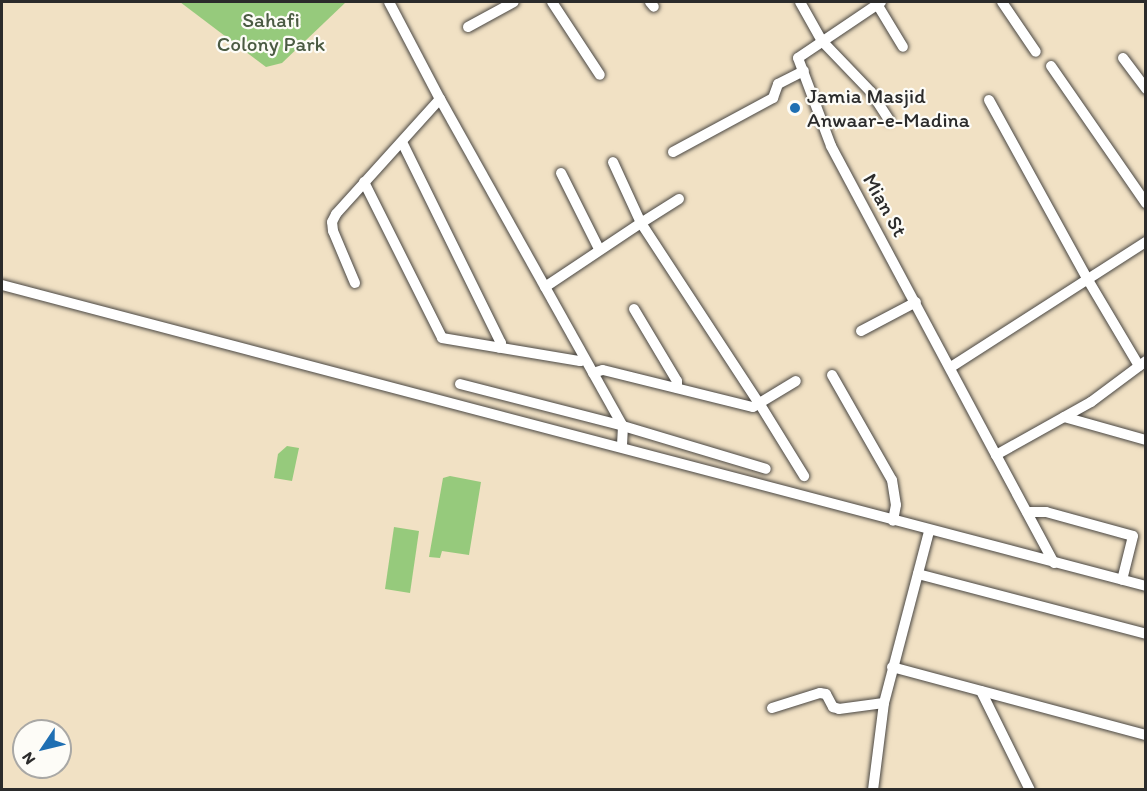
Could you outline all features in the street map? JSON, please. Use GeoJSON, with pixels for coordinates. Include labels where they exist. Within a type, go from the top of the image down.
{"type":"FeatureCollection","features":[{"type":"Feature","properties":{"kind":"street"},"geometry":{"type":"LineString","coordinates":[[389,2],[440,99],[623,426],[622,446]]}},
{"type":"Feature","properties":{"kind":"street"},"geometry":{"type":"LineString","coordinates":[[468,27],[514,2]]}},
{"type":"Feature","properties":{"kind":"street"},"geometry":{"type":"LineString","coordinates":[[552,2],[600,75]]}},
{"type":"Feature","properties":{"kind":"street"},"geometry":{"type":"LineString","coordinates":[[800,2],[822,41],[871,92],[890,120]]}},
{"type":"Feature","properties":{"kind":"street"},"geometry":{"type":"LineString","coordinates":[[1002,2],[1035,52]]}},
{"type":"Feature","properties":{"kind":"street"},"geometry":{"type":"LineString","coordinates":[[674,152],[772,98],[778,84],[804,71],[798,58],[879,3],[903,47]]}},
{"type":"Feature","properties":{"kind":"street"},"geometry":{"type":"LineString","coordinates":[[1123,58],[1146,89]]}},
{"type":"Feature","properties":{"kind":"street"},"geometry":{"type":"LineString","coordinates":[[1051,66],[1146,203]]}},
{"type":"Feature","properties":{"kind":"street","name":"Mian St"},"geometry":{"type":"LineString","coordinates":[[804,71],[831,146],[1054,563]]}},
{"type":"Feature","properties":{"kind":"street"},"geometry":{"type":"LineString","coordinates":[[355,283],[332,222],[336,214],[364,182],[440,99]]}},
{"type":"Feature","properties":{"kind":"street"},"geometry":{"type":"LineString","coordinates":[[989,100],[1088,280],[1142,364],[1091,402],[996,455]]}},
{"type":"Feature","properties":{"kind":"street"},"geometry":{"type":"LineString","coordinates":[[402,142],[501,343],[499,348]]}},
{"type":"Feature","properties":{"kind":"street"},"geometry":{"type":"LineString","coordinates":[[613,162],[641,224],[759,403],[804,476]]}},
{"type":"Feature","properties":{"kind":"street"},"geometry":{"type":"LineString","coordinates":[[561,173],[599,249]]}},
{"type":"Feature","properties":{"kind":"street"},"geometry":{"type":"LineString","coordinates":[[364,182],[440,335],[447,339],[499,348],[580,361],[585,359]]}},
{"type":"Feature","properties":{"kind":"street"},"geometry":{"type":"LineString","coordinates":[[545,287],[599,249],[679,199]]}},
{"type":"Feature","properties":{"kind":"street"},"geometry":{"type":"LineString","coordinates":[[951,367],[1146,242]]}},
{"type":"Feature","properties":{"kind":"street"},"geometry":{"type":"LineString","coordinates":[[2,285],[622,446],[929,531],[1146,586]]}},
{"type":"Feature","properties":{"kind":"street"},"geometry":{"type":"LineString","coordinates":[[861,331],[916,302]]}},
{"type":"Feature","properties":{"kind":"street"},"geometry":{"type":"LineString","coordinates":[[634,309],[677,381],[677,388]]}},
{"type":"Feature","properties":{"kind":"street"},"geometry":{"type":"LineString","coordinates":[[593,373],[603,370],[753,407],[796,381]]}},
{"type":"Feature","properties":{"kind":"street"},"geometry":{"type":"LineString","coordinates":[[832,375],[892,480],[896,505],[893,521]]}},
{"type":"Feature","properties":{"kind":"street"},"geometry":{"type":"LineString","coordinates":[[460,384],[623,426],[766,469]]}},
{"type":"Feature","properties":{"kind":"street"},"geometry":{"type":"LineString","coordinates":[[1064,417],[1146,440]]}},
{"type":"Feature","properties":{"kind":"street"},"geometry":{"type":"LineString","coordinates":[[1027,512],[1046,512],[1133,536],[1122,580]]}},
{"type":"Feature","properties":{"kind":"street"},"geometry":{"type":"LineString","coordinates":[[873,789],[884,703],[929,531]]}},
{"type":"Feature","properties":{"kind":"street"},"geometry":{"type":"LineString","coordinates":[[918,574],[1146,634]]}},
{"type":"Feature","properties":{"kind":"street"},"geometry":{"type":"LineString","coordinates":[[892,667],[1146,735]]}},
{"type":"Feature","properties":{"kind":"street"},"geometry":{"type":"LineString","coordinates":[[981,691],[1030,789]]}},
{"type":"Feature","properties":{"kind":"street"},"geometry":{"type":"LineString","coordinates":[[772,708],[820,693],[826,694],[834,707],[839,709],[884,703]]}},
{"type":"Feature","properties":{"kind":"green space","name":"Sahafi Colony Park"},"geometry":{"type":"Polygon","coordinates":[[[180,2],[346,2],[282,63],[266,67],[180,2]]]}},
{"type":"Feature","properties":{"kind":"green space"},"geometry":{"type":"Polygon","coordinates":[[[287,446],[299,448],[292,481],[274,478],[278,454],[287,446]]]}},
{"type":"Feature","properties":{"kind":"green space"},"geometry":{"type":"Polygon","coordinates":[[[450,476],[481,482],[469,555],[442,551],[440,558],[429,557],[443,478],[450,476]]]}},
{"type":"Feature","properties":{"kind":"green space"},"geometry":{"type":"Polygon","coordinates":[[[394,527],[419,531],[410,593],[385,589],[394,527]]]}},
{"type":"Feature","properties":{"kind":"place","name":"Jamia Masjid Anwaar-e-Madina"},"geometry":{"type":"Point","coordinates":[795,108]}}]}
